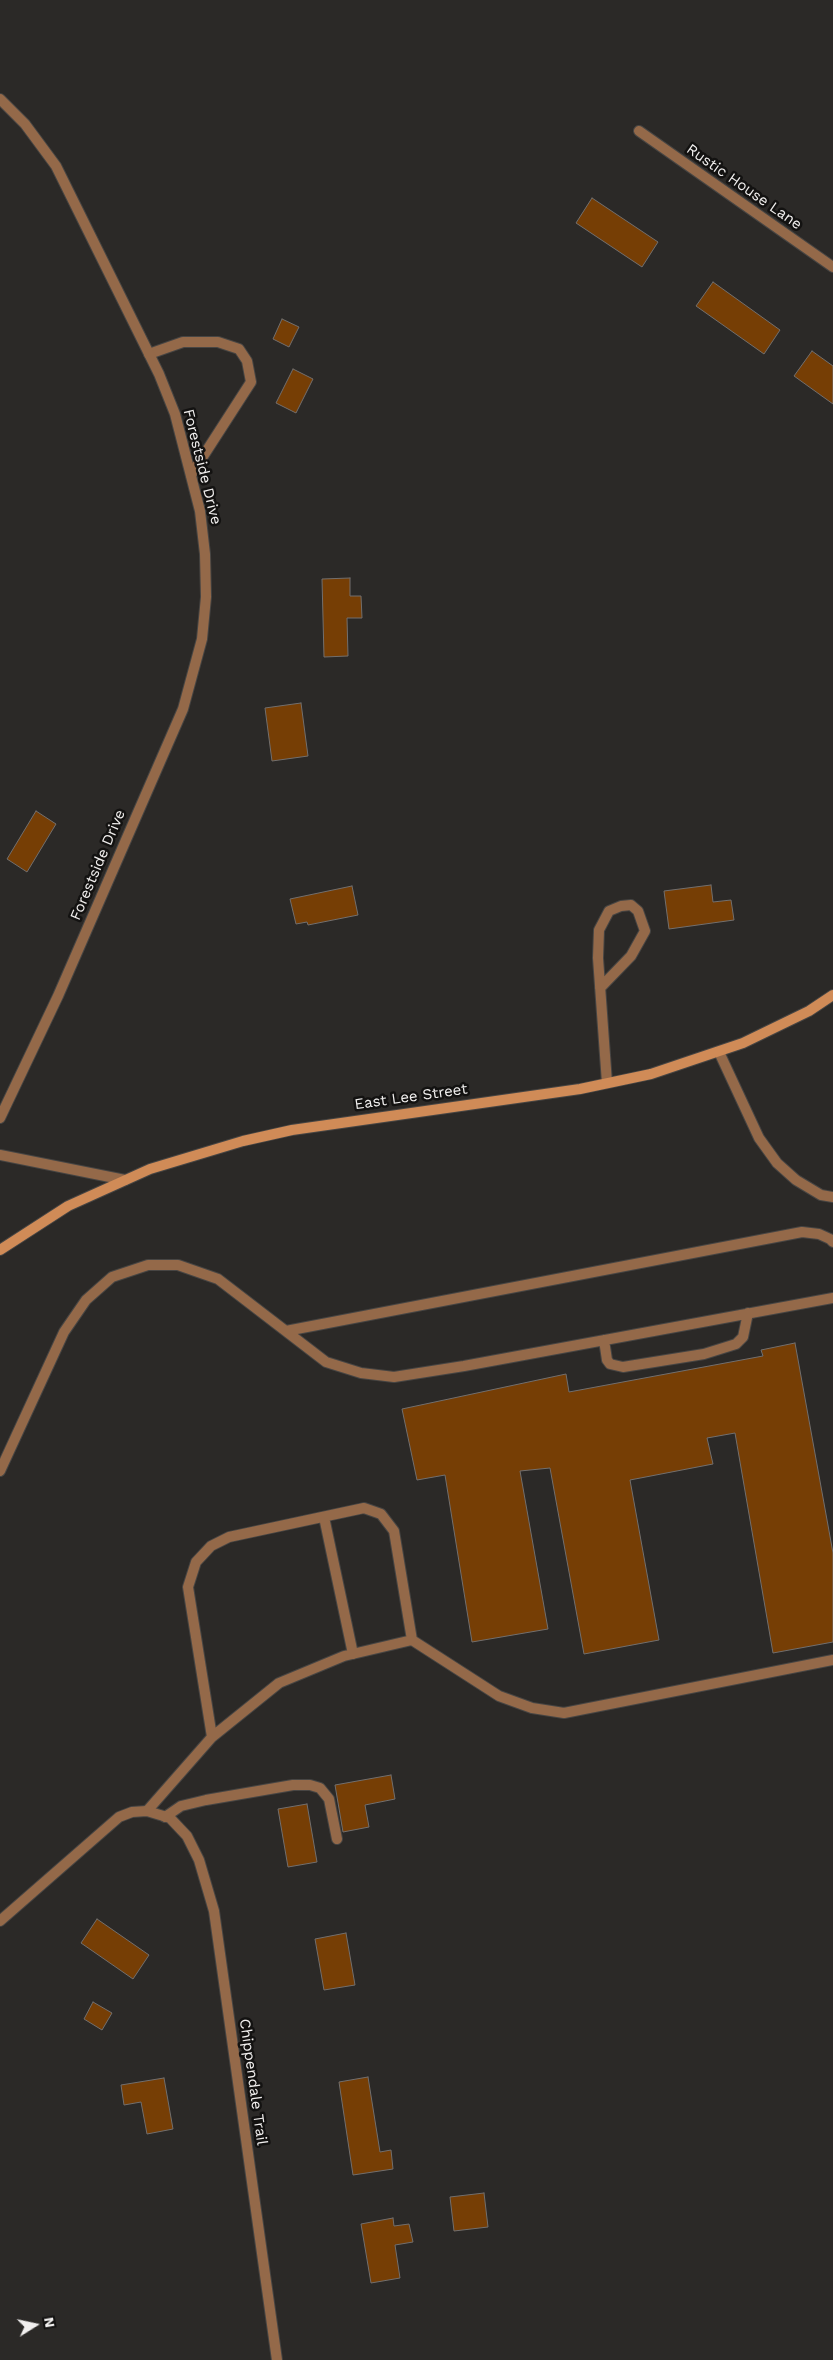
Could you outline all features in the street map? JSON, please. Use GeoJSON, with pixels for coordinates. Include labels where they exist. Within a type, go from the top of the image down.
{"type":"FeatureCollection","features":[{"type":"Feature","properties":{"kind":"street","name":"Forestside Drive"},"geometry":{"type":"LineString","coordinates":[[0,98],[25,124],[56,166],[149,354],[175,414],[200,511],[205,554],[206,597],[202,639],[182,709],[58,996],[0,1118]]}},
{"type":"Feature","properties":{"kind":"street","name":"Rustic House Lane"},"geometry":{"type":"LineString","coordinates":[[639,131],[833,267]]}},
{"type":"Feature","properties":{"kind":"street"},"geometry":{"type":"LineString","coordinates":[[149,354],[183,342],[218,342],[239,349],[247,361],[251,382],[191,476]]}},
{"type":"Feature","properties":{"kind":"street"},"geometry":{"type":"LineString","coordinates":[[600,988],[631,956],[645,931],[638,911],[631,905],[621,906],[609,911],[602,924],[598,958],[600,988],[607,1083]]}},
{"type":"Feature","properties":{"kind":"street","name":"East Lee Street"},"geometry":{"type":"LineString","coordinates":[[0,1250],[68,1206],[150,1169],[243,1141],[292,1130],[607,1083],[651,1074],[719,1052],[743,1042],[809,1011],[833,995]]}},
{"type":"Feature","properties":{"kind":"street"},"geometry":{"type":"LineString","coordinates":[[719,1052],[759,1138],[777,1163],[796,1180],[821,1195],[833,1197]]}},
{"type":"Feature","properties":{"kind":"street"},"geometry":{"type":"LineString","coordinates":[[0,1154],[125,1180]]}},
{"type":"Feature","properties":{"kind":"street"},"geometry":{"type":"LineString","coordinates":[[286,1331],[802,1232],[818,1234],[830,1238],[833,1242]]}},
{"type":"Feature","properties":{"kind":"street"},"geometry":{"type":"LineString","coordinates":[[0,1471],[64,1332],[86,1300],[112,1277],[148,1265],[178,1265],[218,1279],[326,1362],[361,1373],[394,1377],[833,1298]]}},
{"type":"Feature","properties":{"kind":"street"},"geometry":{"type":"LineString","coordinates":[[604,1340],[607,1360],[610,1364],[623,1367],[704,1354],[736,1344],[743,1337],[748,1313]]}},
{"type":"Feature","properties":{"kind":"street"},"geometry":{"type":"LineString","coordinates":[[212,1737],[188,1587],[196,1562],[210,1546],[229,1537],[364,1508],[381,1514],[394,1531],[412,1640]]}},
{"type":"Feature","properties":{"kind":"street"},"geometry":{"type":"LineString","coordinates":[[324,1517],[352,1654]]}},
{"type":"Feature","properties":{"kind":"street"},"geometry":{"type":"LineString","coordinates":[[147,1811],[212,1737],[279,1683],[352,1654],[412,1640],[498,1696],[532,1708],[564,1712],[833,1660]]}},
{"type":"Feature","properties":{"kind":"street"},"geometry":{"type":"LineString","coordinates":[[0,1921],[119,1817],[132,1812],[147,1811],[168,1818],[181,1806],[206,1800],[292,1785],[310,1785],[320,1788],[329,1799],[337,1839]]}},
{"type":"Feature","properties":{"kind":"street","name":"Chippendale Trail"},"geometry":{"type":"LineString","coordinates":[[168,1818],[186,1836],[199,1860],[214,1911],[277,2360]]}},
{"type":"Feature","properties":{"kind":"building"},"geometry":{"type":"Polygon","coordinates":[[[592,198],[658,242],[642,267],[576,223],[592,198]]]}},
{"type":"Feature","properties":{"kind":"building"},"geometry":{"type":"Polygon","coordinates":[[[713,282],[780,330],[764,354],[696,306],[713,282]]]}},
{"type":"Feature","properties":{"kind":"building"},"geometry":{"type":"Polygon","coordinates":[[[282,319],[299,327],[289,347],[273,339],[282,319]]]}},
{"type":"Feature","properties":{"kind":"building"},"geometry":{"type":"Polygon","coordinates":[[[812,351],[833,366],[833,404],[794,376],[812,351]]]}},
{"type":"Feature","properties":{"kind":"building"},"geometry":{"type":"Polygon","coordinates":[[[293,369],[313,379],[296,413],[276,403],[293,369]]]}},
{"type":"Feature","properties":{"kind":"building"},"geometry":{"type":"Polygon","coordinates":[[[350,578],[350,596],[361,596],[362,618],[347,618],[348,656],[324,657],[322,579],[350,578]]]}},
{"type":"Feature","properties":{"kind":"building"},"geometry":{"type":"Polygon","coordinates":[[[301,703],[308,756],[272,761],[265,708],[301,703]]]}},
{"type":"Feature","properties":{"kind":"building"},"geometry":{"type":"Polygon","coordinates":[[[36,811],[56,824],[27,872],[7,859],[36,811]]]}},
{"type":"Feature","properties":{"kind":"building"},"geometry":{"type":"Polygon","coordinates":[[[711,885],[713,902],[731,900],[734,920],[669,929],[664,891],[711,885]]]}},
{"type":"Feature","properties":{"kind":"building"},"geometry":{"type":"Polygon","coordinates":[[[352,886],[358,915],[308,925],[307,922],[296,924],[290,899],[352,886]]]}},
{"type":"Feature","properties":{"kind":"building"},"geometry":{"type":"Polygon","coordinates":[[[795,1343],[833,1553],[833,1642],[773,1653],[735,1433],[707,1438],[713,1464],[630,1480],[659,1640],[584,1654],[550,1468],[520,1471],[548,1629],[472,1642],[445,1475],[417,1480],[402,1409],[566,1374],[569,1392],[763,1356],[761,1350],[795,1343]]]}},
{"type":"Feature","properties":{"kind":"building"},"geometry":{"type":"Polygon","coordinates":[[[391,1775],[395,1799],[365,1805],[369,1827],[343,1832],[335,1785],[391,1775]]]}},
{"type":"Feature","properties":{"kind":"building"},"geometry":{"type":"Polygon","coordinates":[[[307,1804],[317,1862],[288,1867],[278,1809],[307,1804]]]}},
{"type":"Feature","properties":{"kind":"building"},"geometry":{"type":"Polygon","coordinates":[[[97,1919],[149,1955],[133,1979],[81,1943],[97,1919]]]}},
{"type":"Feature","properties":{"kind":"building"},"geometry":{"type":"Polygon","coordinates":[[[346,1933],[355,1985],[324,1990],[315,1939],[346,1933]]]}},
{"type":"Feature","properties":{"kind":"building"},"geometry":{"type":"Polygon","coordinates":[[[93,2002],[112,2013],[102,2030],[84,2019],[93,2002]]]}},
{"type":"Feature","properties":{"kind":"building"},"geometry":{"type":"Polygon","coordinates":[[[368,2077],[380,2152],[391,2150],[393,2169],[353,2175],[339,2082],[368,2077]]]}},
{"type":"Feature","properties":{"kind":"building"},"geometry":{"type":"Polygon","coordinates":[[[164,2078],[173,2129],[147,2134],[141,2102],[124,2105],[121,2085],[164,2078]]]}},
{"type":"Feature","properties":{"kind":"building"},"geometry":{"type":"Polygon","coordinates":[[[484,2193],[488,2227],[454,2231],[450,2197],[484,2193]]]}},
{"type":"Feature","properties":{"kind":"building"},"geometry":{"type":"Polygon","coordinates":[[[393,2218],[394,2226],[409,2224],[413,2242],[395,2245],[400,2278],[371,2283],[361,2224],[393,2218]]]}}]}
